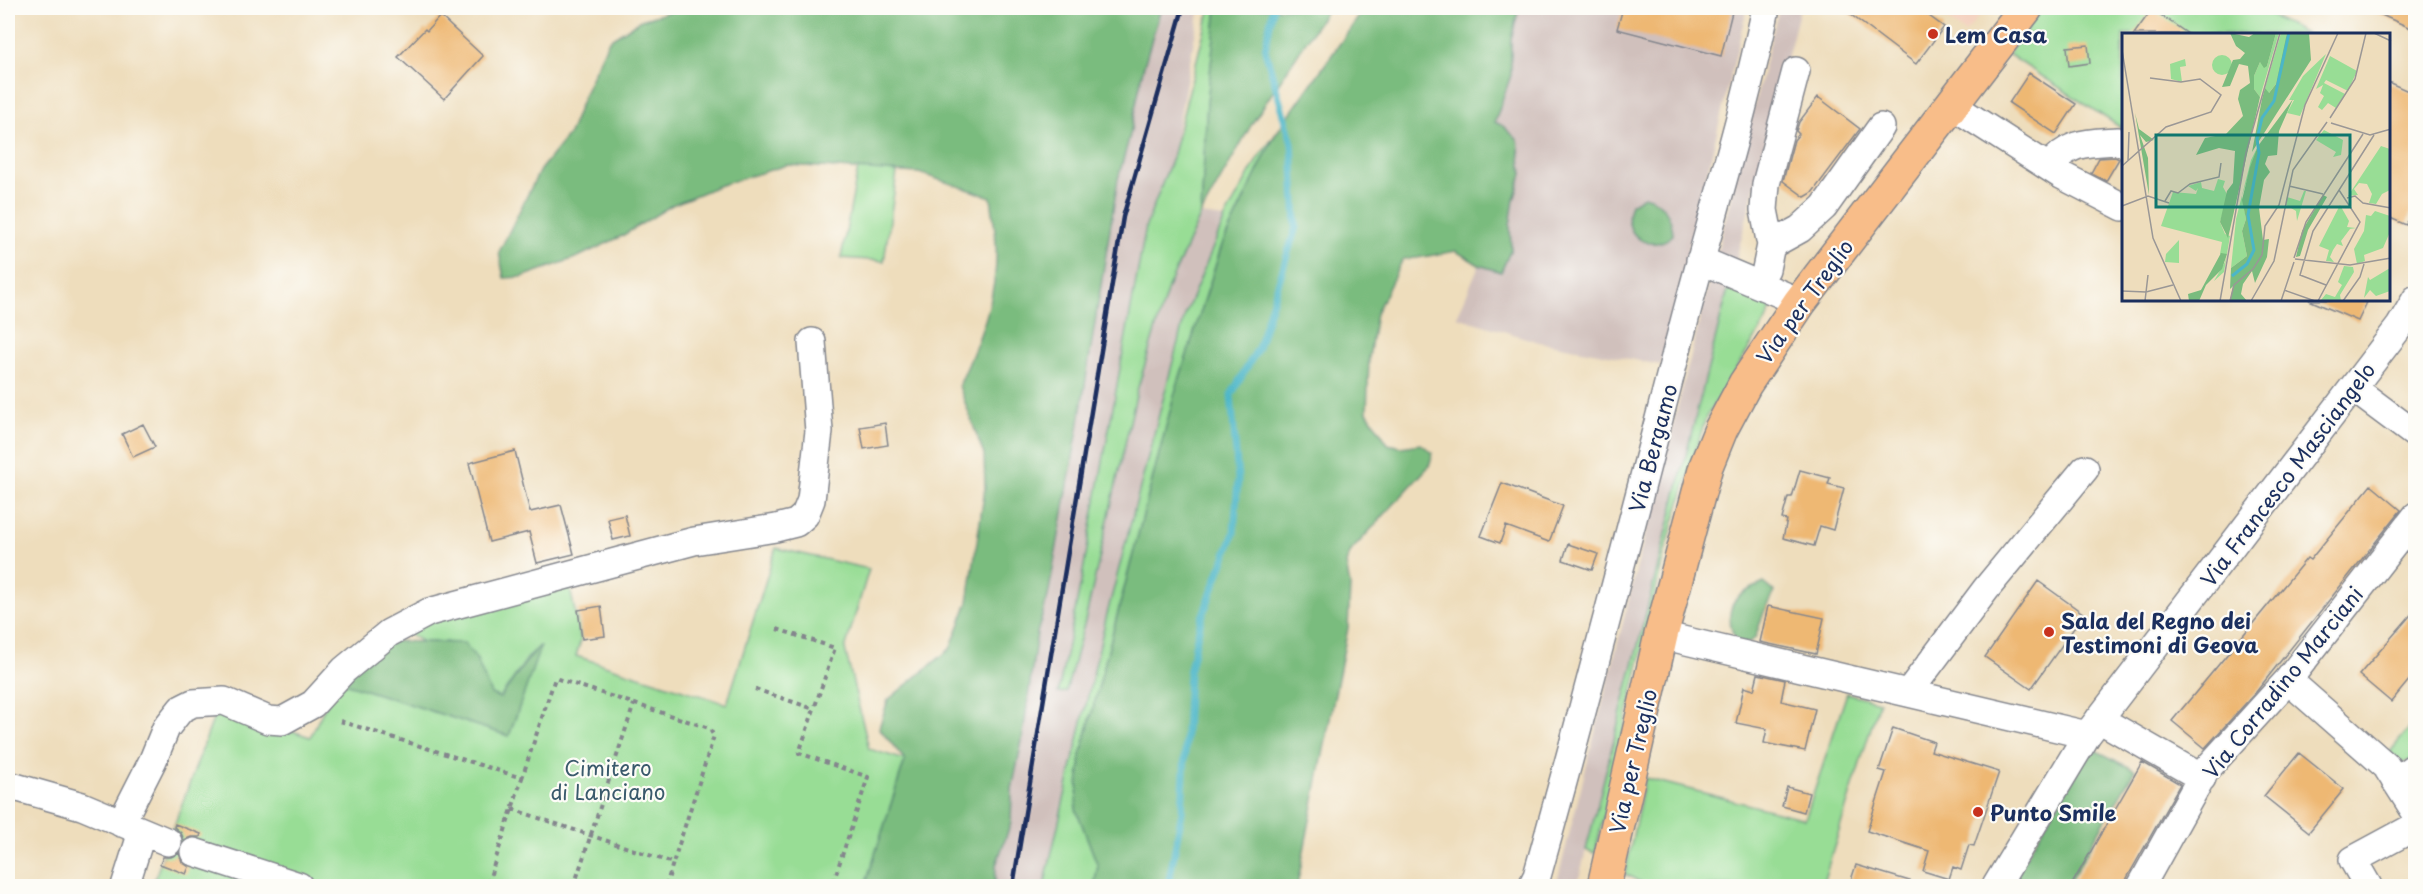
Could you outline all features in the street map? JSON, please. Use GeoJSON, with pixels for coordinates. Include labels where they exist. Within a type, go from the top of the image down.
{"type":"FeatureCollection","features":[{"type":"Feature","properties":{"kind":"main road","name":"Via per Treglio"},"geometry":{"type":"LineString","coordinates":[[1604,886],[1661,635],[1706,466],[1721,429],[1744,384],[1800,302],[2026,8]]}},
{"type":"Feature","properties":{"kind":"street","name":"Via Bergamo"},"geometry":{"type":"LineString","coordinates":[[1532,886],[1537,876],[1582,715],[1751,78],[1766,8]]}},
{"type":"Feature","properties":{"kind":"street"},"geometry":{"type":"LineString","coordinates":[[1796,71],[1766,184],[1764,210],[1769,257],[1824,207],[1881,127]]}},
{"type":"Feature","properties":{"kind":"street"},"geometry":{"type":"LineString","coordinates":[[1950,104],[2049,167],[2122,206]]}},
{"type":"Feature","properties":{"kind":"street"},"geometry":{"type":"LineString","coordinates":[[2049,167],[2069,147],[2089,143],[2122,143]]}},
{"type":"Feature","properties":{"kind":"street"},"geometry":{"type":"LineString","coordinates":[[1701,260],[1800,302]]}},
{"type":"Feature","properties":{"kind":"street","name":"Via Francesco Masciangelo"},"geometry":{"type":"LineString","coordinates":[[1996,886],[2093,727],[2400,326],[2415,299]]}},
{"type":"Feature","properties":{"kind":"street"},"geometry":{"type":"LineString","coordinates":[[125,886],[132,827],[153,760],[166,728],[181,709],[193,703],[224,701],[268,720],[282,721],[313,704],[344,670],[389,633],[429,612],[694,541],[796,523],[805,515],[811,500],[819,431],[812,342]]}},
{"type":"Feature","properties":{"kind":"street"},"geometry":{"type":"LineString","coordinates":[[2353,388],[2415,435]]}},
{"type":"Feature","properties":{"kind":"street"},"geometry":{"type":"LineString","coordinates":[[1908,693],[1986,589],[2085,469]]}},
{"type":"Feature","properties":{"kind":"street","name":"Via Corradino Marciani"},"geometry":{"type":"LineString","coordinates":[[2141,886],[2205,771],[2288,680],[2415,516]]}},
{"type":"Feature","properties":{"kind":"street"},"geometry":{"type":"LineString","coordinates":[[1661,635],[1908,693],[2093,727],[2202,778]]}},
{"type":"Feature","properties":{"kind":"street"},"geometry":{"type":"LineString","coordinates":[[2288,680],[2386,766],[2405,774],[2415,813]]}},
{"type":"Feature","properties":{"kind":"street"},"geometry":{"type":"LineString","coordinates":[[8,785],[82,806],[168,842]]}},
{"type":"Feature","properties":{"kind":"street"},"geometry":{"type":"LineString","coordinates":[[2368,886],[2353,860],[2415,826]]}},
{"type":"Feature","properties":{"kind":"street"},"geometry":{"type":"LineString","coordinates":[[194,852],[299,886]]}},
{"type":"Feature","properties":{"kind":"path"},"geometry":{"type":"LineString","coordinates":[[777,629],[835,648],[799,753],[868,777],[832,886]]}},
{"type":"Feature","properties":{"kind":"path"},"geometry":{"type":"LineString","coordinates":[[487,886],[555,678],[709,728],[714,736],[666,886]]}},
{"type":"Feature","properties":{"kind":"path"},"geometry":{"type":"LineString","coordinates":[[755,689],[814,710]]}},
{"type":"Feature","properties":{"kind":"path"},"geometry":{"type":"LineString","coordinates":[[574,886],[634,704]]}},
{"type":"Feature","properties":{"kind":"path"},"geometry":{"type":"LineString","coordinates":[[340,721],[522,778]]}},
{"type":"Feature","properties":{"kind":"path"},"geometry":{"type":"LineString","coordinates":[[513,809],[673,863]]}},
{"type":"Feature","properties":{"kind":"shaded area"},"geometry":{"type":"Polygon","coordinates":[[[1161,8],[1200,8],[1172,158],[1153,209],[1225,218],[1185,315],[1106,618],[1044,886],[995,886],[996,865],[1011,823],[1012,789],[1022,741],[1037,633],[1048,596],[1077,435],[1118,179],[1130,135],[1143,69],[1161,8]]]}},
{"type":"Feature","properties":{"kind":"shaded area"},"geometry":{"type":"Polygon","coordinates":[[[1519,8],[1747,8],[1661,365],[1539,342],[1457,317],[1479,265],[1501,272],[1511,249],[1510,225],[1514,200],[1522,174],[1518,140],[1503,126],[1494,122],[1511,75],[1511,39],[1519,8]]]}},
{"type":"Feature","properties":{"kind":"shaded area"},"geometry":{"type":"Polygon","coordinates":[[[1779,8],[1800,8],[1577,886],[1556,886],[1779,8]]]}},
{"type":"Feature","properties":{"kind":"shaded area"},"geometry":{"type":"Polygon","coordinates":[[[1933,8],[1986,8],[1965,33],[1933,8]]]}},
{"type":"Feature","properties":{"kind":"green space"},"geometry":{"type":"Polygon","coordinates":[[[682,8],[1161,8],[1143,69],[1130,135],[1118,179],[1077,435],[1048,596],[1037,633],[1022,741],[1012,789],[1011,823],[996,865],[995,886],[865,886],[905,760],[879,728],[888,700],[950,649],[968,602],[985,488],[984,455],[959,386],[974,352],[991,299],[996,243],[991,197],[919,173],[787,165],[718,186],[672,205],[622,236],[578,257],[522,277],[504,278],[499,252],[540,170],[569,134],[587,87],[609,40],[641,20],[682,8]]]}},
{"type":"Feature","properties":{"kind":"green space"},"geometry":{"type":"Polygon","coordinates":[[[1210,8],[1217,8],[1207,103],[1201,214],[1168,288],[1137,391],[1086,617],[1066,692],[1058,693],[1081,582],[1146,226],[1172,158],[1210,8]]]}},
{"type":"Feature","properties":{"kind":"green space"},"geometry":{"type":"Polygon","coordinates":[[[1217,8],[1328,8],[1253,122],[1201,214],[1207,103],[1217,8]]]}},
{"type":"Feature","properties":{"kind":"green space"},"geometry":{"type":"Polygon","coordinates":[[[1365,8],[1519,8],[1511,39],[1511,75],[1495,122],[1518,140],[1522,174],[1514,200],[1510,225],[1511,249],[1501,272],[1479,265],[1456,251],[1403,259],[1376,313],[1369,358],[1367,412],[1388,444],[1401,447],[1421,444],[1433,453],[1429,466],[1351,551],[1346,563],[1350,586],[1348,628],[1297,886],[1094,886],[1098,866],[1076,809],[1081,755],[1174,396],[1222,245],[1275,135],[1365,8]]]}},
{"type":"Feature","properties":{"kind":"green space"},"geometry":{"type":"Polygon","coordinates":[[[2042,8],[2257,8],[2304,33],[2122,33],[2122,128],[2008,54],[2042,8]]]}},
{"type":"Feature","properties":{"kind":"green space"},"geometry":{"type":"Polygon","coordinates":[[[1275,135],[1222,245],[1174,396],[1081,755],[1076,809],[1098,866],[1094,886],[1044,886],[1106,618],[1185,315],[1225,218],[1258,158],[1275,135]]]}},
{"type":"Feature","properties":{"kind":"green space"},"geometry":{"type":"Polygon","coordinates":[[[858,168],[897,172],[884,261],[841,258],[858,168]]]}},
{"type":"Feature","properties":{"kind":"green space"},"geometry":{"type":"Polygon","coordinates":[[[1644,196],[1651,198],[1661,206],[1671,222],[1673,235],[1664,241],[1655,243],[1639,239],[1629,224],[1628,215],[1631,204],[1644,196]]]}},
{"type":"Feature","properties":{"kind":"green space"},"geometry":{"type":"Polygon","coordinates":[[[1728,289],[1773,303],[1765,323],[1706,417],[1664,555],[1595,853],[1586,850],[1728,289]]]}},
{"type":"Feature","properties":{"kind":"green space","name":"Cimitero di Lanciano"},"geometry":{"type":"Polygon","coordinates":[[[776,548],[869,569],[845,649],[869,749],[905,760],[865,886],[152,886],[218,706],[310,737],[338,681],[509,736],[540,646],[529,656],[500,698],[491,694],[476,658],[447,642],[423,642],[399,629],[568,579],[581,640],[576,656],[727,704],[776,548]]]}},
{"type":"Feature","properties":{"kind":"green space"},"geometry":{"type":"Polygon","coordinates":[[[1764,583],[1775,592],[1764,612],[1755,638],[1749,643],[1739,644],[1731,626],[1732,607],[1742,594],[1764,583]]]}},
{"type":"Feature","properties":{"kind":"green space"},"geometry":{"type":"Polygon","coordinates":[[[389,641],[464,643],[476,658],[491,694],[500,698],[524,664],[541,645],[509,736],[338,681],[389,641]]]}},
{"type":"Feature","properties":{"kind":"green space"},"geometry":{"type":"Polygon","coordinates":[[[1847,693],[1879,702],[1822,886],[1648,886],[1625,874],[1645,778],[1805,819],[1847,693]]]}},
{"type":"Feature","properties":{"kind":"green space"},"geometry":{"type":"Polygon","coordinates":[[[2415,721],[2415,761],[2402,762],[2390,752],[2415,721]]]}},
{"type":"Feature","properties":{"kind":"green space"},"geometry":{"type":"Polygon","coordinates":[[[2091,748],[2135,770],[2067,886],[2008,886],[2091,748]]]}},
{"type":"Feature","properties":{"kind":"building"},"geometry":{"type":"Polygon","coordinates":[[[1623,8],[1733,8],[1721,56],[1617,29],[1623,8]]]}},
{"type":"Feature","properties":{"kind":"building"},"geometry":{"type":"Polygon","coordinates":[[[1842,8],[1918,8],[1944,27],[1916,64],[1842,8]]]}},
{"type":"Feature","properties":{"kind":"building"},"geometry":{"type":"Polygon","coordinates":[[[2366,8],[2415,8],[2415,30],[2366,8]]]}},
{"type":"Feature","properties":{"kind":"building"},"geometry":{"type":"Polygon","coordinates":[[[2152,9],[2187,33],[2135,33],[2152,9]]]}},
{"type":"Feature","properties":{"kind":"building"},"geometry":{"type":"Polygon","coordinates":[[[440,16],[483,56],[444,99],[398,57],[440,16]]]}},
{"type":"Feature","properties":{"kind":"building"},"geometry":{"type":"Polygon","coordinates":[[[2088,45],[2090,63],[2069,66],[2067,47],[2088,45]]]}},
{"type":"Feature","properties":{"kind":"building"},"geometry":{"type":"Polygon","coordinates":[[[2029,73],[2076,104],[2056,134],[2009,103],[2029,73]]]}},
{"type":"Feature","properties":{"kind":"building"},"geometry":{"type":"Polygon","coordinates":[[[2390,83],[2415,94],[2415,202],[2406,225],[2390,218],[2390,83]]]}},
{"type":"Feature","properties":{"kind":"building"},"geometry":{"type":"Polygon","coordinates":[[[1818,97],[1860,129],[1812,193],[1805,197],[1783,181],[1794,140],[1799,134],[1796,131],[1799,122],[1818,97]]]}},
{"type":"Feature","properties":{"kind":"building"},"geometry":{"type":"Polygon","coordinates":[[[2099,158],[2119,159],[2106,181],[2091,173],[2099,158]]]}},
{"type":"Feature","properties":{"kind":"building"},"geometry":{"type":"Polygon","coordinates":[[[2314,302],[2367,302],[2358,321],[2314,302]]]}},
{"type":"Feature","properties":{"kind":"building"},"geometry":{"type":"Polygon","coordinates":[[[885,423],[888,445],[864,449],[860,427],[885,423]]]}},
{"type":"Feature","properties":{"kind":"building"},"geometry":{"type":"Polygon","coordinates":[[[143,424],[155,447],[133,457],[122,434],[143,424]]]}},
{"type":"Feature","properties":{"kind":"building"},"geometry":{"type":"Polygon","coordinates":[[[515,451],[530,512],[561,505],[574,554],[537,563],[529,532],[489,542],[469,463],[515,451]]]}},
{"type":"Feature","properties":{"kind":"building"},"geometry":{"type":"Polygon","coordinates":[[[1800,470],[1830,478],[1828,484],[1844,488],[1833,530],[1820,526],[1814,546],[1783,538],[1787,520],[1782,519],[1788,497],[1792,497],[1800,470]]]}},
{"type":"Feature","properties":{"kind":"building"},"geometry":{"type":"Polygon","coordinates":[[[1502,483],[1563,506],[1549,542],[1506,526],[1500,543],[1481,536],[1502,483]]]}},
{"type":"Feature","properties":{"kind":"building"},"geometry":{"type":"Polygon","coordinates":[[[2371,485],[2401,510],[2256,692],[2205,748],[2172,721],[2307,558],[2310,560],[2371,485]]]}},
{"type":"Feature","properties":{"kind":"building"},"geometry":{"type":"Polygon","coordinates":[[[625,515],[630,536],[613,540],[608,519],[625,515]]]}},
{"type":"Feature","properties":{"kind":"building"},"geometry":{"type":"Polygon","coordinates":[[[1568,544],[1598,554],[1592,570],[1563,560],[1568,544]]]}},
{"type":"Feature","properties":{"kind":"building"},"geometry":{"type":"Polygon","coordinates":[[[2038,581],[2084,614],[2031,689],[1985,657],[2038,581]]]}},
{"type":"Feature","properties":{"kind":"building"},"geometry":{"type":"Polygon","coordinates":[[[601,606],[605,636],[582,639],[578,610],[601,606]]]}},
{"type":"Feature","properties":{"kind":"building"},"geometry":{"type":"Polygon","coordinates":[[[1768,606],[1824,618],[1816,654],[1760,642],[1768,606]]]}},
{"type":"Feature","properties":{"kind":"building"},"geometry":{"type":"Polygon","coordinates":[[[2415,610],[2415,673],[2391,702],[2359,675],[2415,610]]]}},
{"type":"Feature","properties":{"kind":"building"},"geometry":{"type":"Polygon","coordinates":[[[1758,674],[1785,680],[1781,701],[1815,709],[1805,751],[1764,743],[1767,729],[1736,723],[1744,687],[1754,690],[1758,674]]]}},
{"type":"Feature","properties":{"kind":"building"},"geometry":{"type":"Polygon","coordinates":[[[1893,728],[1934,742],[1931,751],[1999,772],[1974,846],[1969,845],[1961,870],[1953,867],[1949,879],[1923,871],[1929,851],[1867,831],[1886,772],[1879,770],[1893,728]]]}},
{"type":"Feature","properties":{"kind":"building"},"geometry":{"type":"Polygon","coordinates":[[[2299,753],[2344,789],[2309,832],[2264,796],[2299,753]]]}},
{"type":"Feature","properties":{"kind":"building"},"geometry":{"type":"Polygon","coordinates":[[[2142,762],[2180,784],[2127,878],[2125,886],[2071,886],[2142,762]]]}},
{"type":"Feature","properties":{"kind":"building"},"geometry":{"type":"Polygon","coordinates":[[[1787,787],[1809,793],[1804,812],[1782,806],[1787,787]]]}},
{"type":"Feature","properties":{"kind":"building"},"geometry":{"type":"Polygon","coordinates":[[[175,824],[201,834],[200,837],[184,840],[181,833],[174,827],[175,824]]]}},
{"type":"Feature","properties":{"kind":"building"},"geometry":{"type":"Polygon","coordinates":[[[179,853],[182,862],[189,867],[186,874],[160,864],[163,857],[171,857],[179,853]]]}},
{"type":"Feature","properties":{"kind":"building"},"geometry":{"type":"Polygon","coordinates":[[[1856,865],[1913,882],[1912,886],[1849,886],[1856,865]]]}},
{"type":"Feature","properties":{"kind":"waterway"},"geometry":{"type":"LineString","coordinates":[[1168,886],[1182,812],[1189,673],[1201,620],[1234,533],[1238,479],[1231,395],[1258,348],[1296,227],[1292,143],[1265,50],[1273,8]]}},
{"type":"Feature","properties":{"kind":"railway"},"geometry":{"type":"LineString","coordinates":[[1013,886],[1123,217],[1183,8]]}},
{"type":"Feature","properties":{"kind":"place","name":"Lem Casa"},"geometry":{"type":"Point","coordinates":[1933,34]}},
{"type":"Feature","properties":{"kind":"place","name":"Sala del Regno dei Testimoni di Geova"},"geometry":{"type":"Point","coordinates":[2049,632]}},
{"type":"Feature","properties":{"kind":"place","name":"Punto Smile"},"geometry":{"type":"Point","coordinates":[1978,812]}}]}
